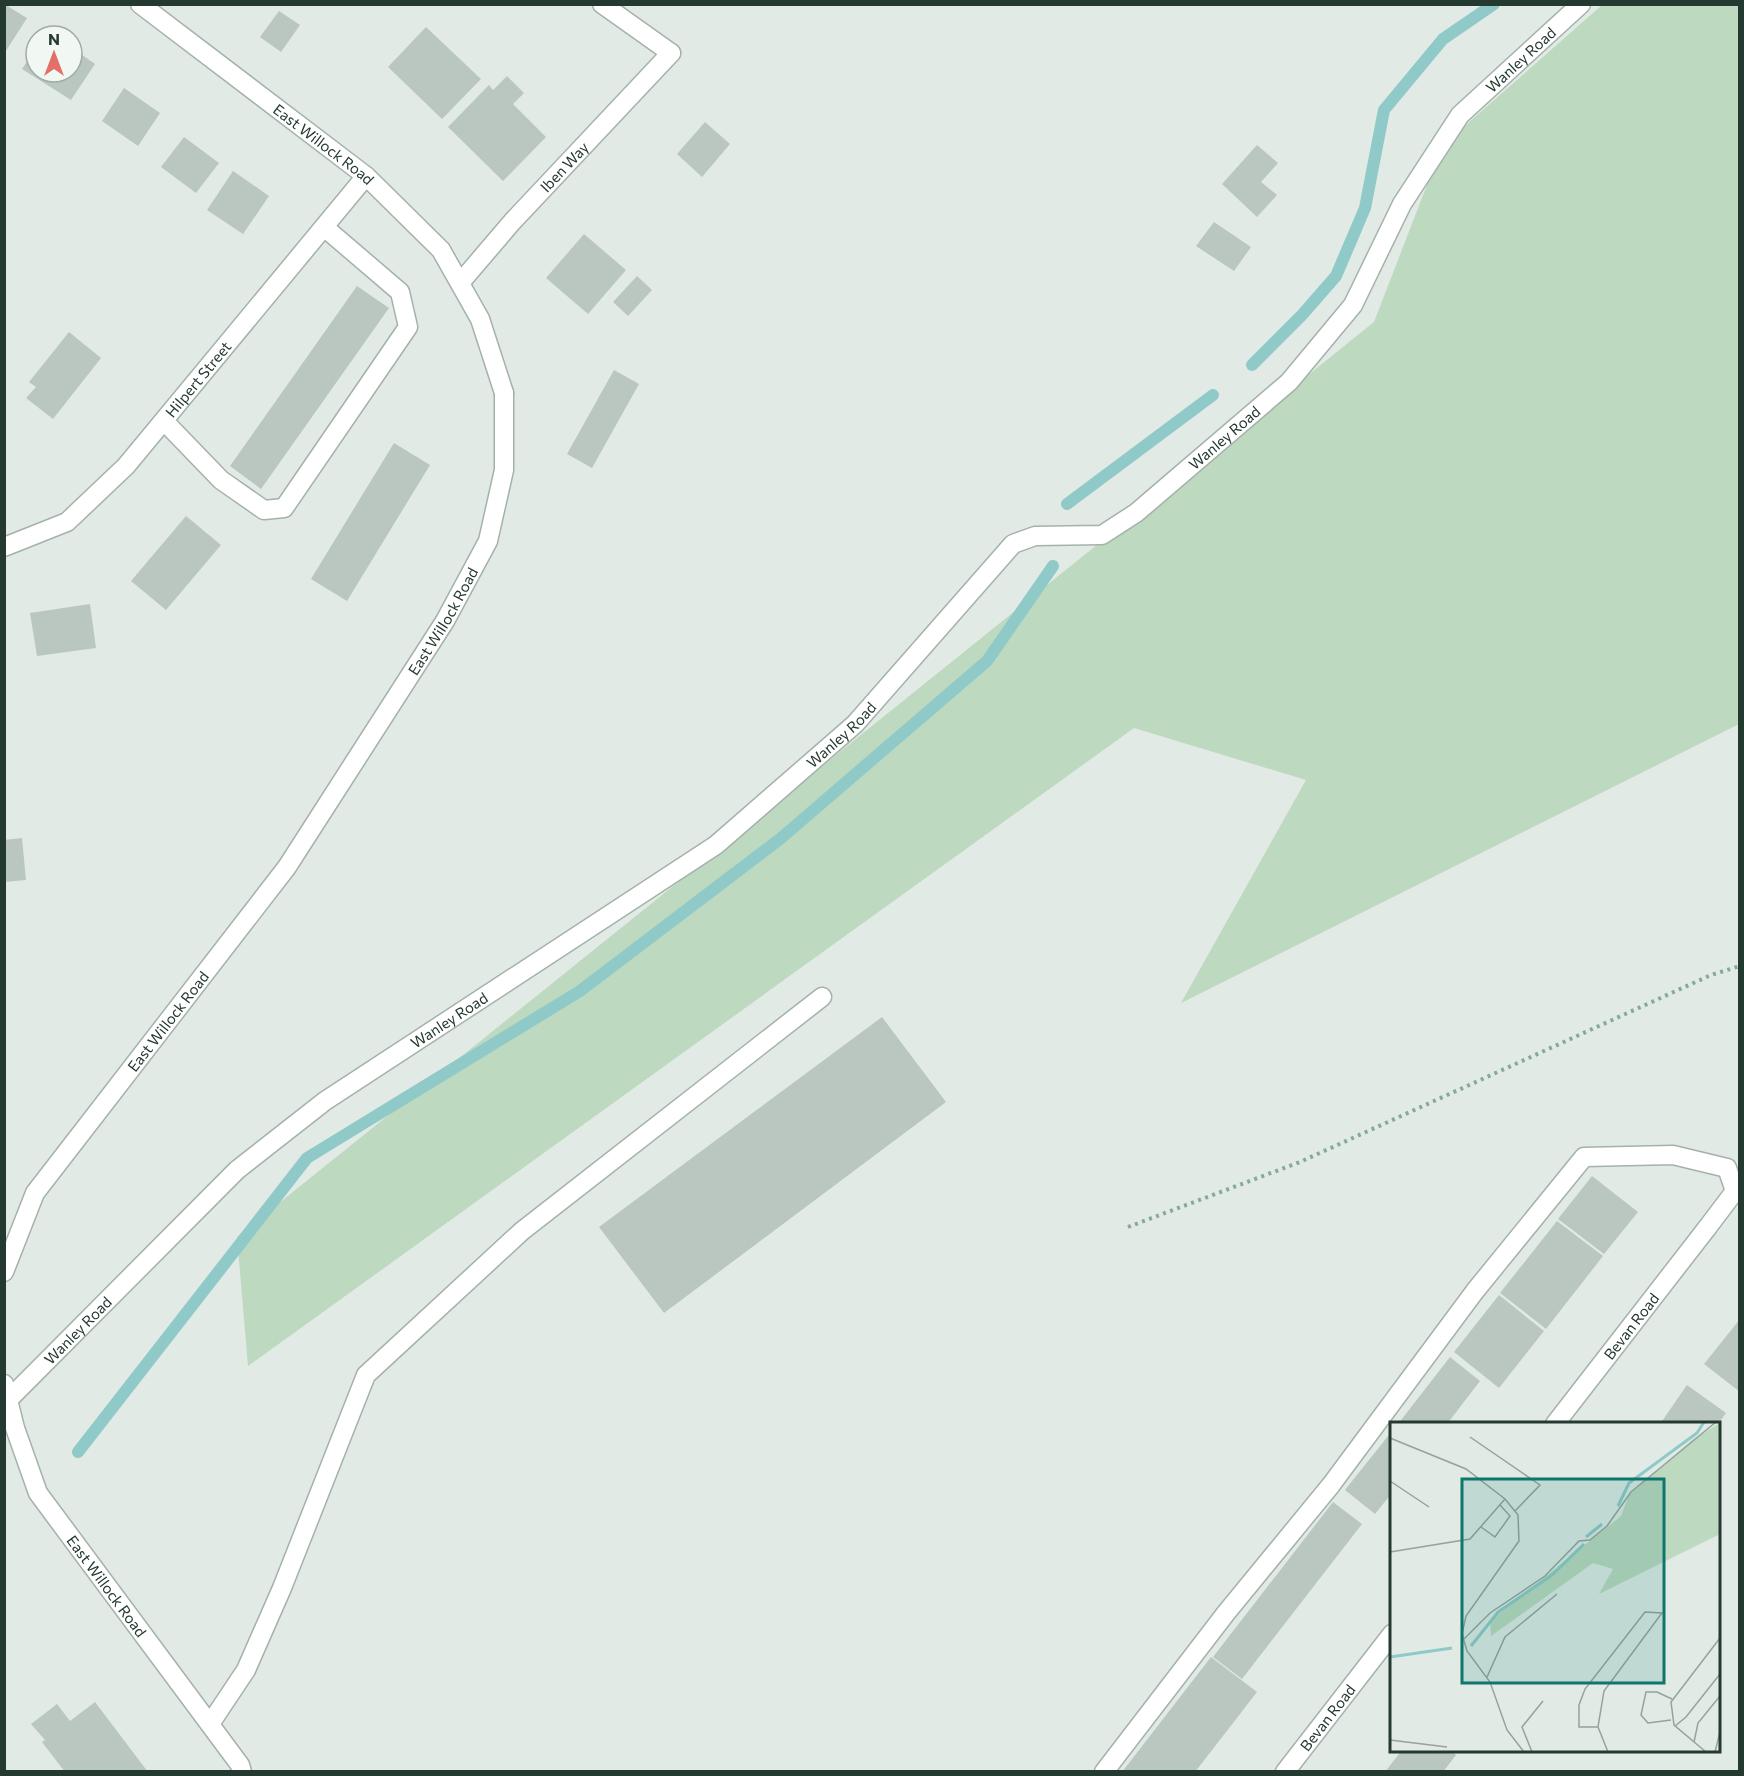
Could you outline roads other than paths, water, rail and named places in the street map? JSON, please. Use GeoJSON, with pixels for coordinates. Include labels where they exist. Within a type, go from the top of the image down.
{"type":"FeatureCollection","features":[{"type":"Feature","properties":{"kind":"street","name":"East Willock Road"},"geometry":{"type":"LineString","coordinates":[[4,1272],[35,1193],[287,867],[445,621],[488,541],[504,470],[504,393],[480,319],[441,250],[366,176],[140,4]]}},
{"type":"Feature","properties":{"kind":"street","name":"Iben Way"},"geometry":{"type":"LineString","coordinates":[[460,283],[512,222],[671,53],[602,4]]}},
{"type":"Feature","properties":{"kind":"street","name":"Wanley Road"},"geometry":{"type":"LineString","coordinates":[[6,1393],[237,1170],[325,1101],[716,845],[855,724],[1012,544],[1035,536],[1102,535],[1136,513],[1289,382],[1353,305],[1402,204],[1460,115],[1581,4]]}},
{"type":"Feature","properties":{"kind":"street","name":"Hilpert Street"},"geometry":{"type":"LineString","coordinates":[[4,547],[67,522],[126,466],[366,176]]}},
{"type":"Feature","properties":{"kind":"street"},"geometry":{"type":"LineString","coordinates":[[164,421],[221,480],[264,510],[284,508],[408,327],[400,292],[324,227]]}},
{"type":"Feature","properties":{"kind":"street"},"geometry":{"type":"LineString","coordinates":[[210,1724],[246,1670],[282,1588],[366,1375],[522,1232],[822,997]]}},
{"type":"Feature","properties":{"kind":"street","name":"Bevan Road"},"geometry":{"type":"LineString","coordinates":[[1104,1772],[1226,1613],[1331,1485],[1475,1291],[1584,1157],[1673,1155],[1726,1168],[1735,1191],[1557,1422]]}},
{"type":"Feature","properties":{"kind":"street","name":"East Willock Road"},"geometry":{"type":"LineString","coordinates":[[6,1393],[15,1428],[38,1493],[240,1765],[242,1772]]}},
{"type":"Feature","properties":{"kind":"street","name":"Bevan Road"},"geometry":{"type":"LineString","coordinates":[[1285,1772],[1390,1637]]}},
{"type":"Feature","properties":{"kind":"waterway"},"geometry":{"type":"LineString","coordinates":[[1252,365],[1302,315],[1336,276],[1365,208],[1384,110],[1443,39],[1494,4]]}},
{"type":"Feature","properties":{"kind":"waterway"},"geometry":{"type":"LineString","coordinates":[[1067,504],[1213,395]]}},
{"type":"Feature","properties":{"kind":"waterway"},"geometry":{"type":"LineString","coordinates":[[78,1452],[307,1158],[580,991],[780,839],[987,661],[1053,566]]}}]}
